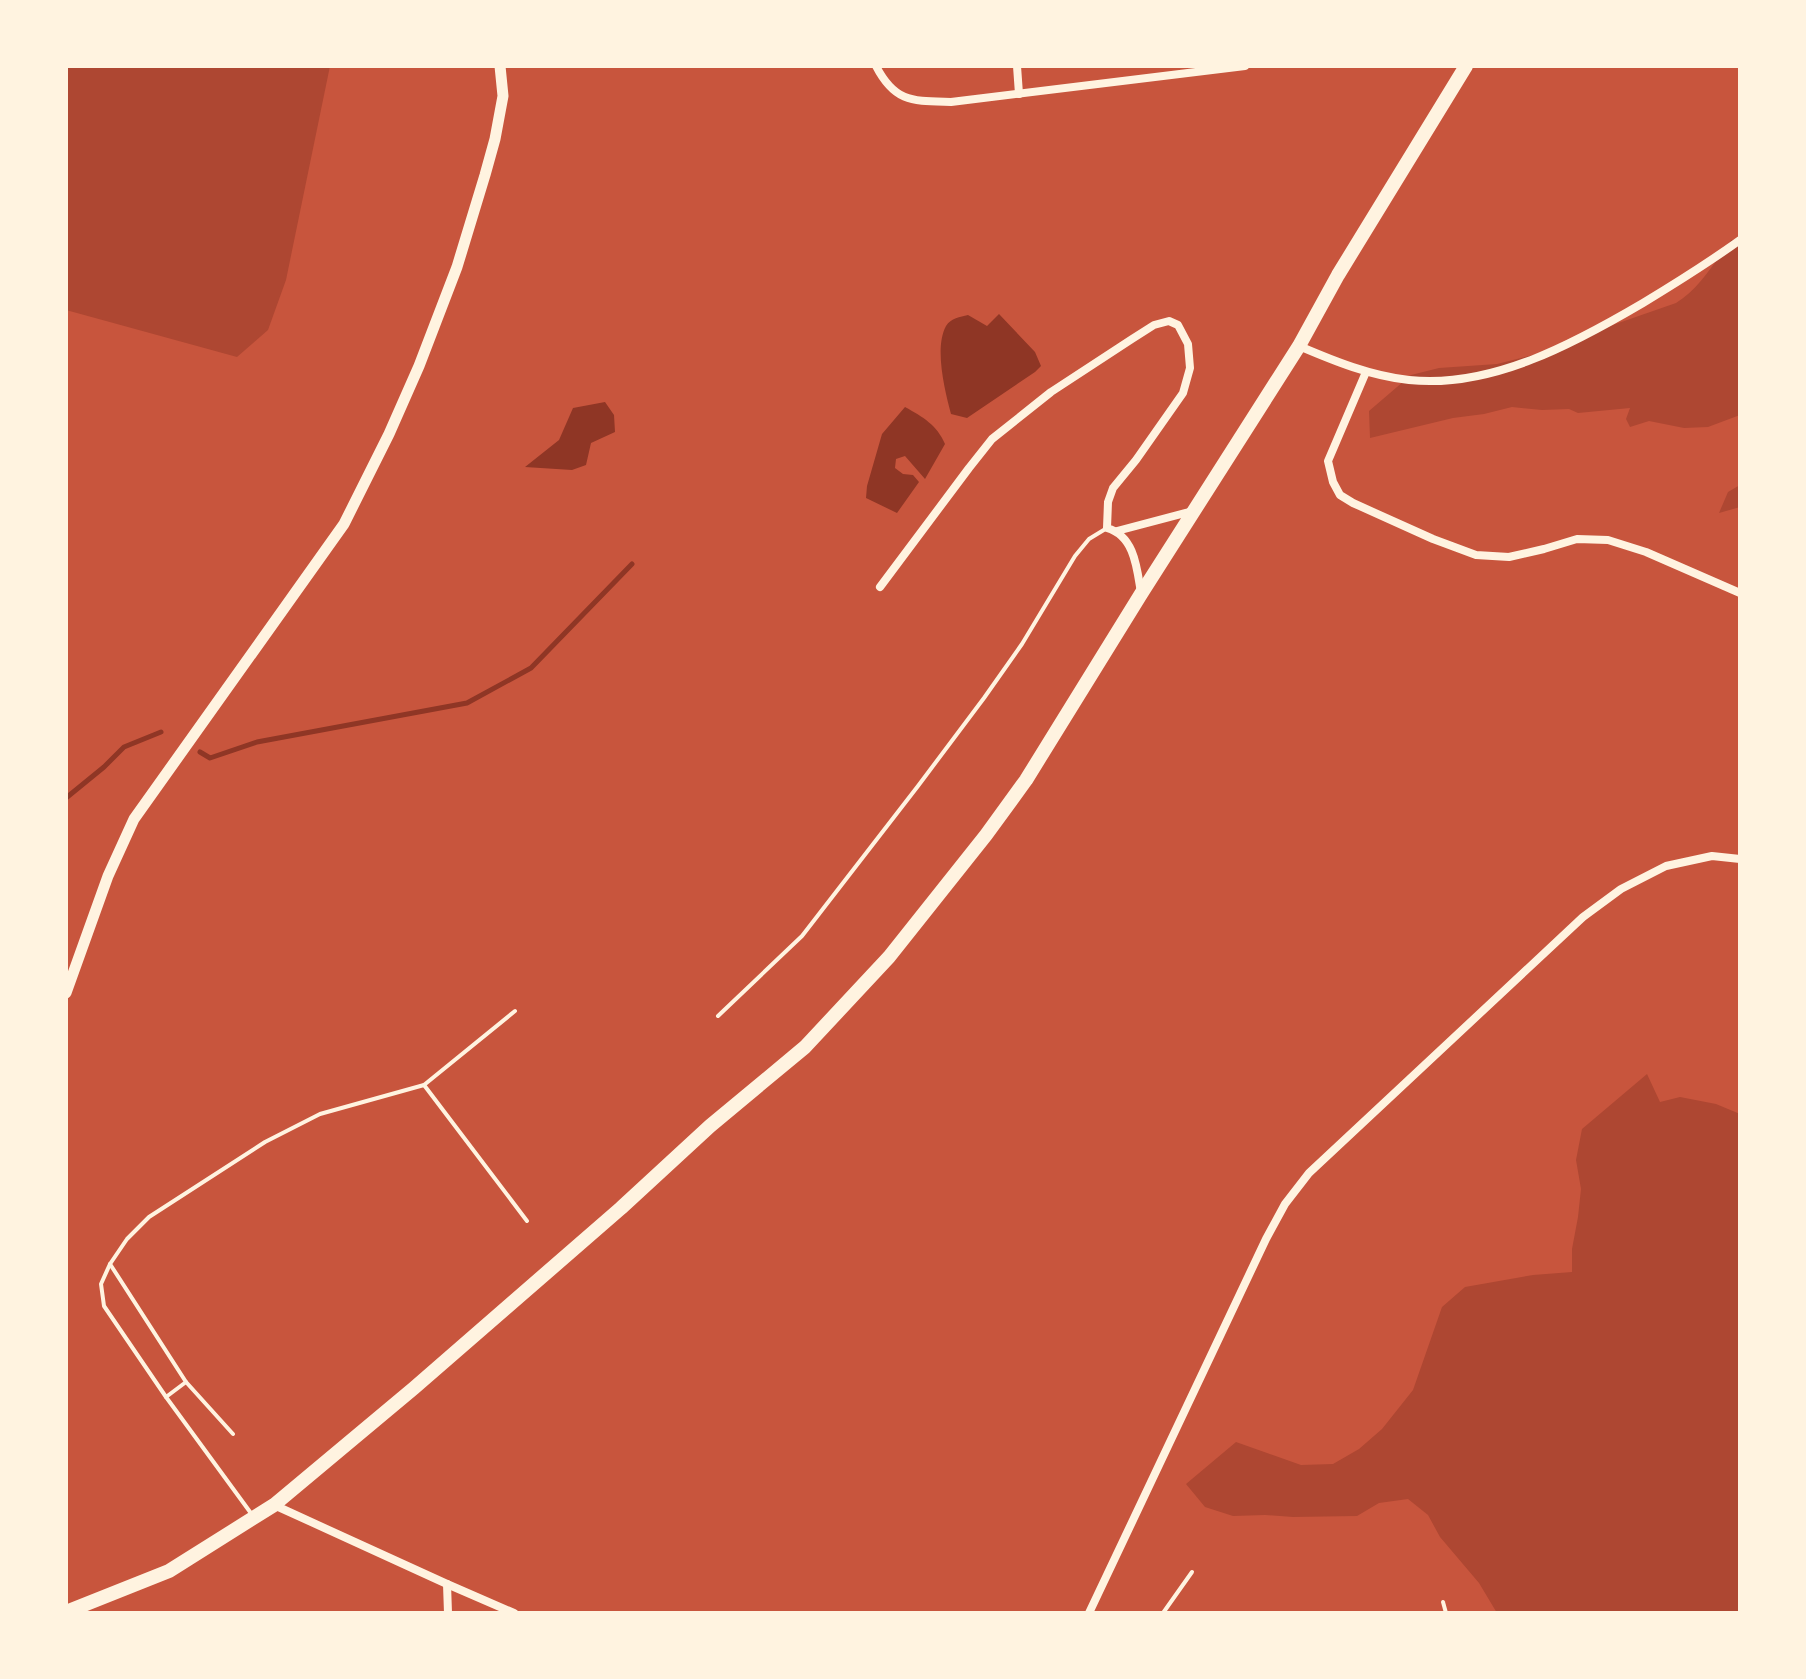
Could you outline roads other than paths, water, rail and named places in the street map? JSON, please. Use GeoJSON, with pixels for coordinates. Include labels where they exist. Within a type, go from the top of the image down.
{"type":"FeatureCollection","features":[{"type":"Feature","properties":{"kind":"main road"},"geometry":{"type":"LineString","coordinates":[[66,1612],[169,1571],[274,1505],[414,1388],[621,1208],[710,1126],[805,1047],[889,957],[1026,780],[1299,346],[1384,198],[1466,66]]}},
{"type":"Feature","properties":{"kind":"street"},"geometry":{"type":"LineString","coordinates":[[66,993],[108,876],[134,819],[344,524],[389,434],[457,267],[495,139],[503,96],[500,66]]}},
{"type":"Feature","properties":{"kind":"street"},"geometry":{"type":"LineString","coordinates":[[876,66],[888,86],[902,96],[918,101],[951,102],[1245,66]]}},
{"type":"Feature","properties":{"kind":"street"},"geometry":{"type":"LineString","coordinates":[[1017,66],[1019,94]]}},
{"type":"Feature","properties":{"kind":"street"},"geometry":{"type":"LineString","coordinates":[[1299,346],[1366,372],[1408,380],[1470,378],[1534,360],[1609,322],[1702,267],[1740,240]]}},
{"type":"Feature","properties":{"kind":"street"},"geometry":{"type":"LineString","coordinates":[[880,587],[992,439],[1051,392],[1154,325],[1169,321],[1174,322],[1184,334],[1188,344],[1190,368],[1183,393],[1113,488],[1108,502],[1107,528],[1117,531],[1194,510]]}},
{"type":"Feature","properties":{"kind":"street"},"geometry":{"type":"LineString","coordinates":[[1366,372],[1328,461],[1340,495],[1353,503],[1476,555],[1509,557],[1577,539],[1608,540],[1646,552],[1740,593]]}},
{"type":"Feature","properties":{"kind":"street"},"geometry":{"type":"LineString","coordinates":[[1117,531],[1136,560],[1141,594]]}},
{"type":"Feature","properties":{"kind":"street"},"geometry":{"type":"LineString","coordinates":[[1089,1613],[1266,1239],[1285,1204],[1309,1173],[1583,917],[1621,889],[1666,866],[1712,856],[1740,859]]}},
{"type":"Feature","properties":{"kind":"street"},"geometry":{"type":"LineString","coordinates":[[274,1505],[514,1613]]}},
{"type":"Feature","properties":{"kind":"street"},"geometry":{"type":"LineString","coordinates":[[447,1584],[448,1613]]}},
{"type":"Feature","properties":{"kind":"lane"},"geometry":{"type":"LineString","coordinates":[[718,1016],[802,936],[984,698],[1022,644],[1075,556],[1089,539],[1107,528]]}},
{"type":"Feature","properties":{"kind":"lane"},"geometry":{"type":"LineString","coordinates":[[254,1518],[104,1306],[101,1284],[110,1264],[127,1239],[149,1217],[265,1142],[320,1114],[424,1085],[515,1011]]}},
{"type":"Feature","properties":{"kind":"lane"},"geometry":{"type":"LineString","coordinates":[[424,1085],[527,1221]]}},
{"type":"Feature","properties":{"kind":"lane"},"geometry":{"type":"LineString","coordinates":[[110,1264],[186,1382],[233,1434]]}},
{"type":"Feature","properties":{"kind":"lane"},"geometry":{"type":"LineString","coordinates":[[166,1397],[186,1382]]}},
{"type":"Feature","properties":{"kind":"lane"},"geometry":{"type":"LineString","coordinates":[[1163,1613],[1192,1572]]}},
{"type":"Feature","properties":{"kind":"lane"},"geometry":{"type":"LineString","coordinates":[[1443,1602],[1446,1613]]}},
{"type":"Feature","properties":{"kind":"waterway"},"geometry":{"type":"LineString","coordinates":[[200,752],[210,758],[257,742],[467,703],[531,668],[632,564]]}},
{"type":"Feature","properties":{"kind":"waterway"},"geometry":{"type":"LineString","coordinates":[[66,798],[124,747],[161,732]]}}]}
